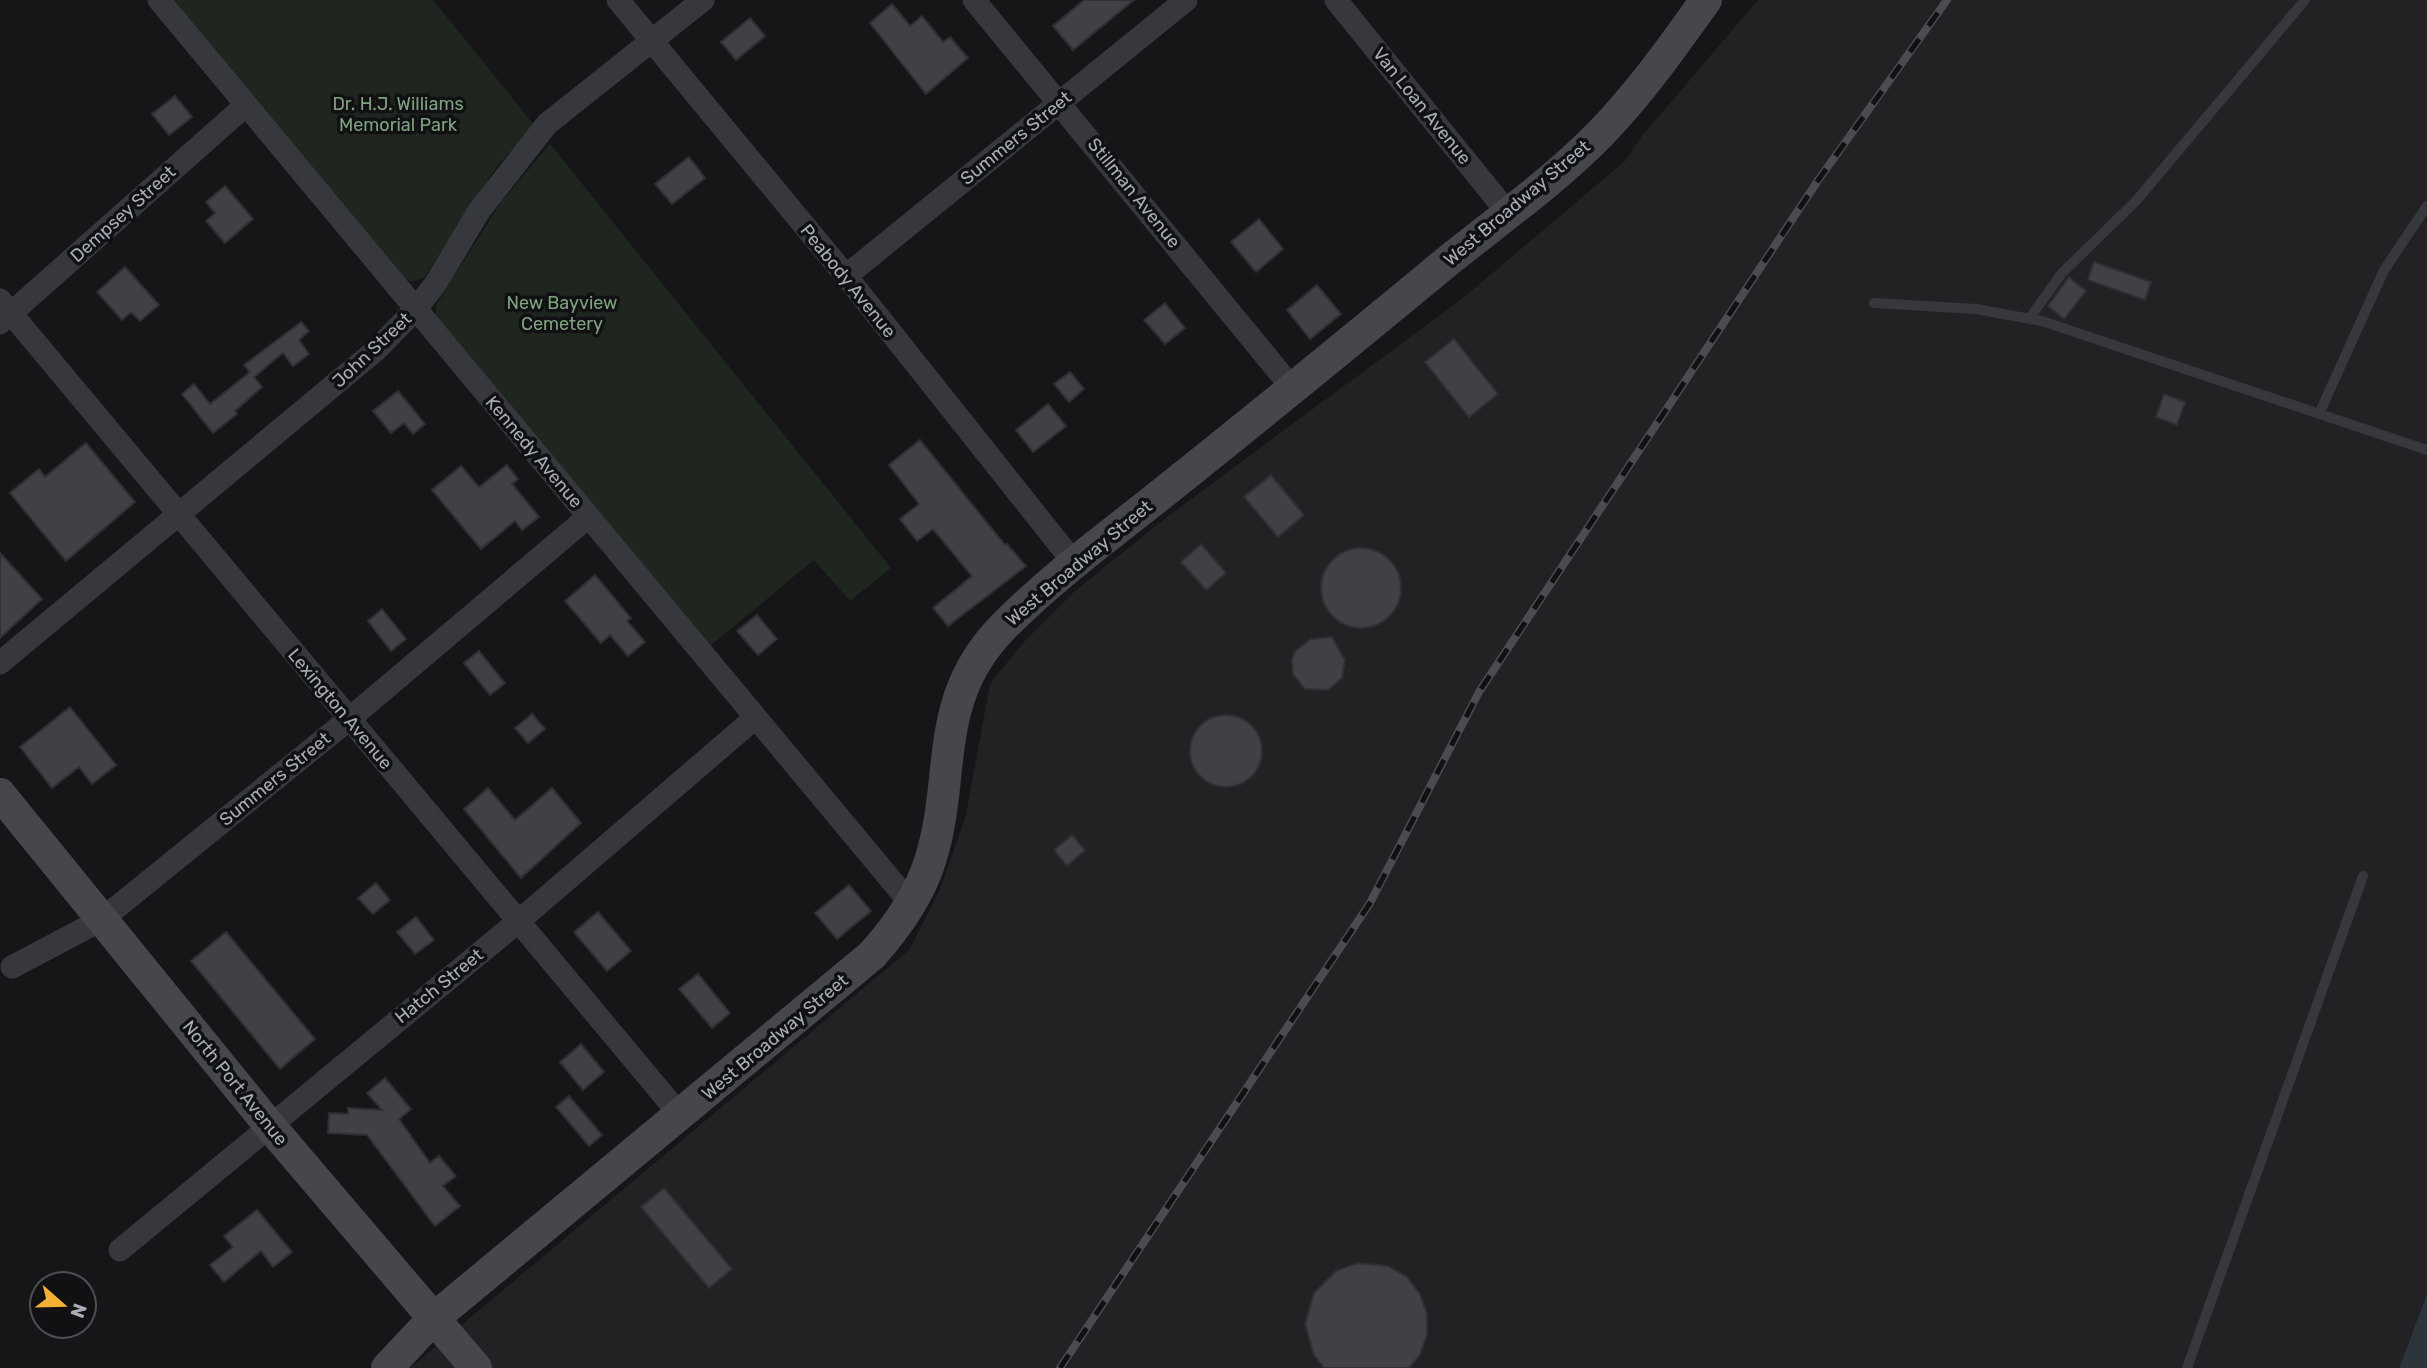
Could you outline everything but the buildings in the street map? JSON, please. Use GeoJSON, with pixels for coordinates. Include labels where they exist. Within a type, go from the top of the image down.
{"type":"FeatureCollection","features":[{"type":"Feature","properties":{"kind":"street","name":"Kennedy Avenue"},"geometry":{"type":"LineString","coordinates":[[159,0],[911,904]]}},
{"type":"Feature","properties":{"kind":"street","name":"Peabody Avenue"},"geometry":{"type":"LineString","coordinates":[[618,0],[846,276],[1075,564]]}},
{"type":"Feature","properties":{"kind":"street","name":"John Street"},"geometry":{"type":"LineString","coordinates":[[0,663],[376,350],[415,310],[436,283],[479,211],[547,124],[703,0]]}},
{"type":"Feature","properties":{"kind":"street","name":"Stillman Avenue"},"geometry":{"type":"LineString","coordinates":[[974,0],[1293,388]]}},
{"type":"Feature","properties":{"kind":"street","name":"Summers Street"},"geometry":{"type":"LineString","coordinates":[[846,276],[1186,0]]}},
{"type":"Feature","properties":{"kind":"street","name":"Van Loan Avenue"},"geometry":{"type":"LineString","coordinates":[[1336,0],[1508,212]]}},
{"type":"Feature","properties":{"kind":"street","name":"West Broadway Street"},"geometry":{"type":"LineString","coordinates":[[387,1368],[433,1319],[872,955],[911,904],[930,863],[938,830],[949,729],[958,699],[982,652],[1002,628],[1075,564],[1599,135],[1656,71],[1706,0]]}},
{"type":"Feature","properties":{"kind":"street","name":"Dempsey Street"},"geometry":{"type":"LineString","coordinates":[[4,312],[246,105]]}},
{"type":"Feature","properties":{"kind":"street","name":"Lexington Avenue"},"geometry":{"type":"LineString","coordinates":[[4,312],[520,920],[681,1116]]}},
{"type":"Feature","properties":{"kind":"street","name":"Summers Street"},"geometry":{"type":"LineString","coordinates":[[12,967],[101,920],[348,720],[588,516]]}},
{"type":"Feature","properties":{"kind":"street","name":"Hatch Street"},"geometry":{"type":"LineString","coordinates":[[120,1250],[268,1125],[520,920],[755,718]]}},
{"type":"Feature","properties":{"kind":"street","name":"North Port Avenue"},"geometry":{"type":"LineString","coordinates":[[0,794],[268,1125],[476,1368]]}},
{"type":"Feature","properties":{"kind":"lane"},"geometry":{"type":"LineString","coordinates":[[2029,319],[2062,273],[2136,201],[2305,0]]}},
{"type":"Feature","properties":{"kind":"lane"},"geometry":{"type":"LineString","coordinates":[[2319,414],[2384,270],[2427,206]]}},
{"type":"Feature","properties":{"kind":"lane"},"geometry":{"type":"LineString","coordinates":[[1874,303],[1976,309],[2029,319],[2427,450]]}},
{"type":"Feature","properties":{"kind":"lane"},"geometry":{"type":"LineString","coordinates":[[2187,1368],[2362,876]]}},
{"type":"Feature","properties":{"kind":"shaded area"},"geometry":{"type":"Polygon","coordinates":[[[1758,0],[2427,0],[2427,1294],[2399,1368],[410,1368],[909,950],[939,891],[965,819],[990,684],[1021,645],[1076,590],[1168,516],[1463,298],[1625,161],[1642,136],[1758,0]]]}},
{"type":"Feature","properties":{"kind":"shaded area"},"geometry":{"type":"Polygon","coordinates":[[[2427,1294],[2427,1368],[2399,1368],[2427,1294]]]}},
{"type":"Feature","properties":{"kind":"green space","name":"Dr. H.J. Williams Memorial Park"},"geometry":{"type":"Polygon","coordinates":[[[174,0],[433,0],[535,126],[497,166],[425,277],[412,282],[406,279],[174,0]]]}},
{"type":"Feature","properties":{"kind":"green space","name":"New Bayview Cemetery"},"geometry":{"type":"Polygon","coordinates":[[[550,144],[891,568],[850,601],[814,560],[710,646],[436,315],[436,305],[501,202],[550,144]]]}},
{"type":"Feature","properties":{"kind":"railway"},"geometry":{"type":"LineString","coordinates":[[1060,1368],[1370,903],[1479,692],[1819,179],[1947,0]]}}]}
